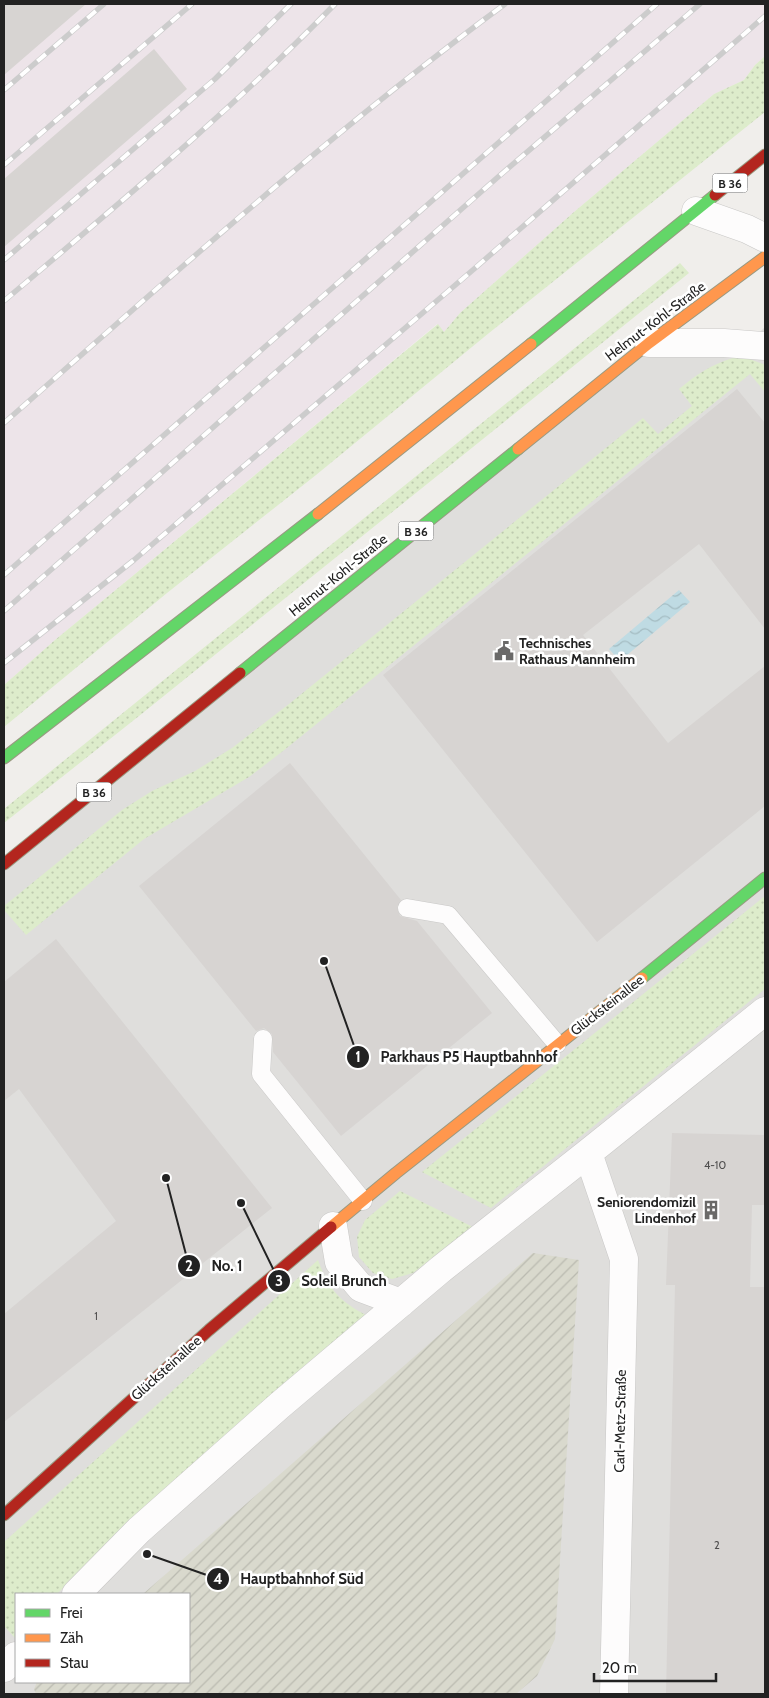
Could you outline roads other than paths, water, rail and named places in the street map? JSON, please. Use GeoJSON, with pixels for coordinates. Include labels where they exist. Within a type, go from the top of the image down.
{"type":"FeatureCollection","features":[{"type":"Feature","properties":{"kind":"main road","name":"B 36"},"geometry":{"type":"LineString","coordinates":[[4,758],[380,466],[765,155]]}},
{"type":"Feature","properties":{"kind":"main road","name":"Helmut-Kohl-Straße"},"geometry":{"type":"LineString","coordinates":[[4,864],[649,343],[765,257]]}},
{"type":"Feature","properties":{"kind":"main road","name":"Glücksteinallee"},"geometry":{"type":"LineString","coordinates":[[4,1514],[209,1330],[333,1226],[765,878]]}},
{"type":"Feature","properties":{"kind":"street"},"geometry":{"type":"LineString","coordinates":[[696,210],[747,229],[765,238]]}},
{"type":"Feature","properties":{"kind":"street"},"geometry":{"type":"LineString","coordinates":[[649,343],[724,343],[765,346]]}},
{"type":"Feature","properties":{"kind":"street"},"geometry":{"type":"LineString","coordinates":[[77,1593],[140,1530],[280,1405],[456,1257],[588,1154],[765,1011]]}},
{"type":"Feature","properties":{"kind":"street","name":"Carl-Metz-Straße"},"geometry":{"type":"LineString","coordinates":[[588,1154],[624,1259],[614,1694]]}},
{"type":"Feature","properties":{"kind":"street"},"geometry":{"type":"LineString","coordinates":[[333,1226],[339,1262],[361,1288],[401,1303]]}},
{"type":"Feature","properties":{"kind":"street"},"geometry":{"type":"LineString","coordinates":[[4,1668],[15,1657]]}},
{"type":"Feature","properties":{"kind":"lane"},"geometry":{"type":"LineString","coordinates":[[407,908],[448,914],[557,1044]]}},
{"type":"Feature","properties":{"kind":"lane"},"geometry":{"type":"LineString","coordinates":[[263,1039],[261,1074],[363,1201]]}},
{"type":"Feature","properties":{"kind":"water"},"geometry":{"type":"Polygon","coordinates":[[[679,590],[690,602],[620,661],[609,649],[679,590]]]}},
{"type":"Feature","properties":{"kind":"railway"},"geometry":{"type":"LineString","coordinates":[[4,90],[104,4]]}},
{"type":"Feature","properties":{"kind":"railway"},"geometry":{"type":"LineString","coordinates":[[4,165],[192,4]]}},
{"type":"Feature","properties":{"kind":"railway"},"geometry":{"type":"LineString","coordinates":[[4,260],[215,79],[291,4]]}},
{"type":"Feature","properties":{"kind":"railway"},"geometry":{"type":"LineString","coordinates":[[4,301],[215,119],[256,82],[335,4]]}},
{"type":"Feature","properties":{"kind":"railway"},"geometry":{"type":"LineString","coordinates":[[4,423],[188,261],[313,155],[440,53],[505,4]]}},
{"type":"Feature","properties":{"kind":"railway"},"geometry":{"type":"LineString","coordinates":[[4,575],[657,4]]}},
{"type":"Feature","properties":{"kind":"railway"},"geometry":{"type":"LineString","coordinates":[[4,611],[498,177],[700,4]]}},
{"type":"Feature","properties":{"kind":"railway"},"geometry":{"type":"LineString","coordinates":[[4,663],[134,560],[474,269],[765,16]]}},
{"type":"Feature","properties":{"kind":"place","name":"Technisches Rathaus Mannheim"},"geometry":{"type":"Point","coordinates":[504,651]}},
{"type":"Feature","properties":{"kind":"place","name":"Parkhaus P5 Hauptbahnhof"},"geometry":{"type":"Point","coordinates":[324,961]}},
{"type":"Feature","properties":{"kind":"place","name":"No. 1"},"geometry":{"type":"Point","coordinates":[166,1178]}},
{"type":"Feature","properties":{"kind":"place","name":"Soleil Brunch"},"geometry":{"type":"Point","coordinates":[241,1203]}},
{"type":"Feature","properties":{"kind":"place","name":"Seniorendomizil Lindenhof"},"geometry":{"type":"Point","coordinates":[711,1210]}},
{"type":"Feature","properties":{"kind":"place","name":"Hauptbahnhof Süd"},"geometry":{"type":"Point","coordinates":[147,1554]}}]}
